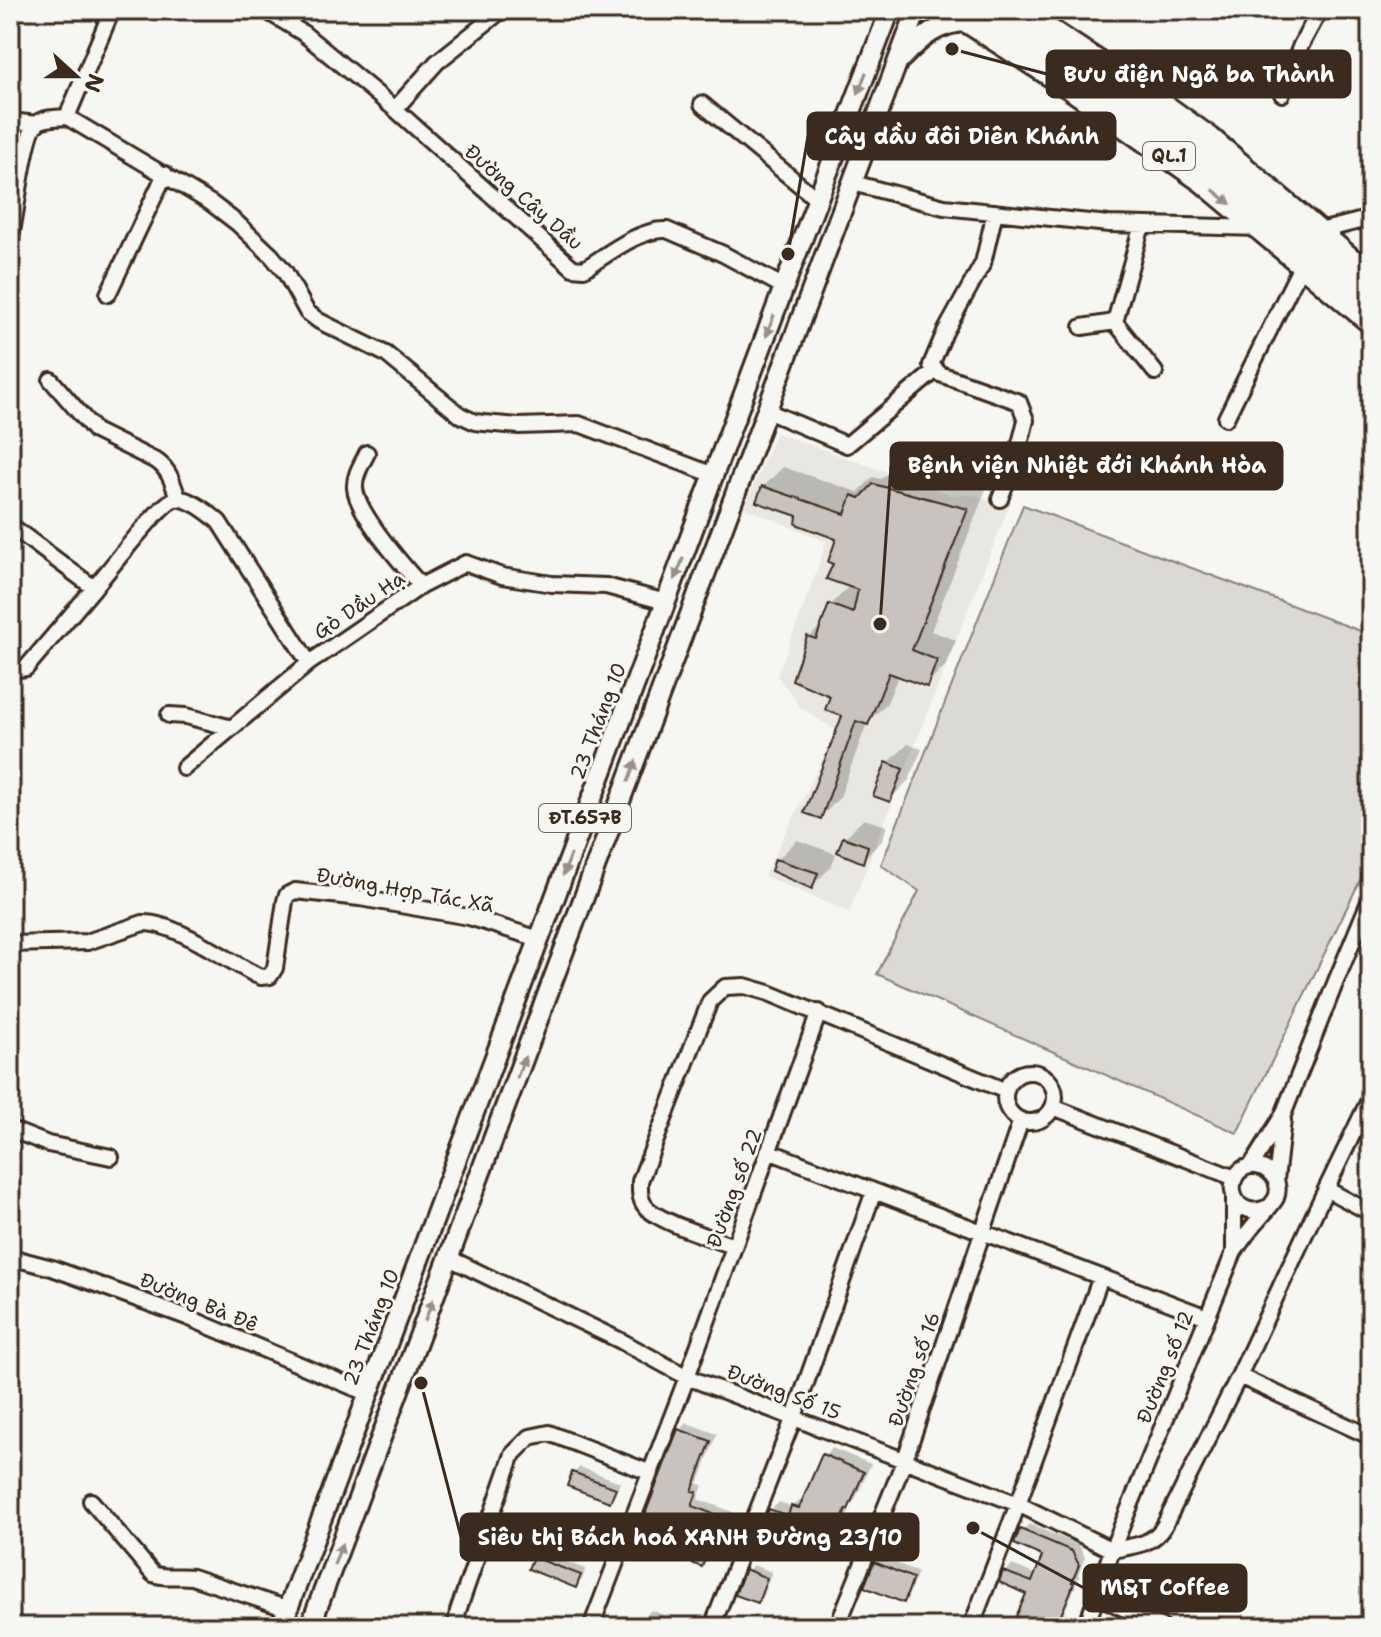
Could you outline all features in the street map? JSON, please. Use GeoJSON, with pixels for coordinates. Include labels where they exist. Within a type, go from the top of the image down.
{"type":"FeatureCollection","features":[{"type":"Feature","properties":{"kind":"highway","name":"QL.1"},"geometry":{"type":"LineString","coordinates":[[1018,10],[1210,139],[1371,277]]}},
{"type":"Feature","properties":{"kind":"highway","name":"QL.1"},"geometry":{"type":"LineString","coordinates":[[969,14],[1203,181],[1371,322]]}},
{"type":"Feature","properties":{"kind":"highway","name":"QL.1"},"geometry":{"type":"LineString","coordinates":[[969,14],[1133,107],[1196,151],[1371,299]]}},
{"type":"Feature","properties":{"kind":"main road","name":"ĐT.657B"},"geometry":{"type":"LineString","coordinates":[[878,41],[879,10]]}},
{"type":"Feature","properties":{"kind":"main road","name":"23 Tháng 10"},"geometry":{"type":"LineString","coordinates":[[285,1618],[890,10]]}},
{"type":"Feature","properties":{"kind":"main road","name":"ĐT.657B"},"geometry":{"type":"LineString","coordinates":[[310,1627],[917,10]]}},
{"type":"Feature","properties":{"kind":"main road","name":"ĐT.657B"},"geometry":{"type":"LineString","coordinates":[[897,63],[923,37],[969,14]]}},
{"type":"Feature","properties":{"kind":"main road"},"geometry":{"type":"LineString","coordinates":[[369,1394],[394,1403]]}},
{"type":"Feature","properties":{"kind":"street"},"geometry":{"type":"LineString","coordinates":[[67,117],[112,10]]}},
{"type":"Feature","properties":{"kind":"street","name":"Đường Cây Dầu"},"geometry":{"type":"LineString","coordinates":[[265,10],[303,33],[395,109],[573,268],[584,269],[645,232],[658,229],[683,236],[723,254],[784,287]]}},
{"type":"Feature","properties":{"kind":"street"},"geometry":{"type":"LineString","coordinates":[[395,109],[437,62],[502,10]]}},
{"type":"Feature","properties":{"kind":"street"},"geometry":{"type":"LineString","coordinates":[[1282,94],[1301,45],[1320,10]]}},
{"type":"Feature","properties":{"kind":"street"},"geometry":{"type":"LineString","coordinates":[[702,104],[818,200]]}},
{"type":"Feature","properties":{"kind":"street"},"geometry":{"type":"LineString","coordinates":[[10,241],[31,135],[42,121],[67,117],[211,203],[271,255],[285,272],[307,312],[386,354],[460,415],[475,422],[519,426],[579,424],[714,475]]}},
{"type":"Feature","properties":{"kind":"street"},"geometry":{"type":"LineString","coordinates":[[10,121],[37,124]]}},
{"type":"Feature","properties":{"kind":"street"},"geometry":{"type":"LineString","coordinates":[[108,294],[165,174]]}},
{"type":"Feature","properties":{"kind":"street"},"geometry":{"type":"LineString","coordinates":[[853,183],[928,204],[995,212],[1109,224],[1260,228]]}},
{"type":"Feature","properties":{"kind":"street"},"geometry":{"type":"LineString","coordinates":[[995,212],[983,263],[945,332],[931,365],[940,374],[1019,402],[1026,420],[1000,499]]}},
{"type":"Feature","properties":{"kind":"street"},"geometry":{"type":"LineString","coordinates":[[1320,231],[1371,218]]}},
{"type":"Feature","properties":{"kind":"street"},"geometry":{"type":"LineString","coordinates":[[1115,322],[1142,225]]}},
{"type":"Feature","properties":{"kind":"street"},"geometry":{"type":"LineString","coordinates":[[1226,418],[1302,264]]}},
{"type":"Feature","properties":{"kind":"street"},"geometry":{"type":"LineString","coordinates":[[1082,327],[1115,322]]}},
{"type":"Feature","properties":{"kind":"street"},"geometry":{"type":"LineString","coordinates":[[1115,322],[1155,372]]}},
{"type":"Feature","properties":{"kind":"street"},"geometry":{"type":"LineString","coordinates":[[767,411],[847,445],[936,370]]}},
{"type":"Feature","properties":{"kind":"street"},"geometry":{"type":"LineString","coordinates":[[10,664],[19,669],[26,668],[155,516],[172,499],[178,498],[164,467],[95,431],[51,380]]}},
{"type":"Feature","properties":{"kind":"street"},"geometry":{"type":"LineString","coordinates":[[367,453],[355,481],[359,503],[421,586]]}},
{"type":"Feature","properties":{"kind":"street","name":"Gò Dầu Hạ"},"geometry":{"type":"LineString","coordinates":[[178,498],[198,506],[219,522],[309,663],[421,586],[466,563],[502,576],[552,584],[606,586],[666,602]]}},
{"type":"Feature","properties":{"kind":"street"},"geometry":{"type":"LineString","coordinates":[[10,525],[94,588]]}},
{"type":"Feature","properties":{"kind":"street"},"geometry":{"type":"LineString","coordinates":[[184,768],[309,663]]}},
{"type":"Feature","properties":{"kind":"street"},"geometry":{"type":"LineString","coordinates":[[169,715],[186,716],[232,728]]}},
{"type":"Feature","properties":{"kind":"street","name":"Đường Hợp Tác Xã"},"geometry":{"type":"LineString","coordinates":[[10,944],[87,942],[143,923],[152,923],[174,930],[265,977],[270,976],[275,968],[285,901],[287,895],[295,891],[469,917],[539,939]]}},
{"type":"Feature","properties":{"kind":"street"},"geometry":{"type":"LineString","coordinates":[[1234,1252],[1232,1188],[1235,1178],[1251,1166],[1283,1115],[1371,897]]}},
{"type":"Feature","properties":{"kind":"street"},"geometry":{"type":"LineString","coordinates":[[733,1246],[661,1218],[646,1207],[640,1196],[640,1181],[710,1001],[725,987],[745,986],[769,993],[1006,1091]]}},
{"type":"Feature","properties":{"kind":"street","name":"Đường số 22"},"geometry":{"type":"LineString","coordinates":[[687,1377],[819,1012]]}},
{"type":"Feature","properties":{"kind":"street"},"geometry":{"type":"LineString","coordinates":[[1022,1073],[1038,1073],[1046,1077],[1055,1091],[1053,1107],[1049,1114],[1036,1122],[1021,1120],[1008,1109],[1006,1091],[1015,1077],[1022,1073]]}},
{"type":"Feature","properties":{"kind":"street"},"geometry":{"type":"LineString","coordinates":[[1086,1627],[1112,1550],[1147,1543],[1161,1532],[1239,1376],[1371,1096]]}},
{"type":"Feature","properties":{"kind":"street"},"geometry":{"type":"LineString","coordinates":[[1053,1107],[1235,1178]]}},
{"type":"Feature","properties":{"kind":"street"},"geometry":{"type":"LineString","coordinates":[[1234,1198],[1249,1211],[1269,1207],[1275,1199],[1283,1115]]}},
{"type":"Feature","properties":{"kind":"street","name":"Đường số 16"},"geometry":{"type":"LineString","coordinates":[[837,1627],[905,1459],[1021,1120]]}},
{"type":"Feature","properties":{"kind":"street"},"geometry":{"type":"LineString","coordinates":[[10,1129],[48,1144],[111,1157]]}},
{"type":"Feature","properties":{"kind":"street"},"geometry":{"type":"LineString","coordinates":[[768,1151],[1207,1317]]}},
{"type":"Feature","properties":{"kind":"street"},"geometry":{"type":"LineString","coordinates":[[1251,1166],[1270,1171],[1276,1180]]}},
{"type":"Feature","properties":{"kind":"street"},"geometry":{"type":"LineString","coordinates":[[1326,1189],[1371,1213]]}},
{"type":"Feature","properties":{"kind":"street"},"geometry":{"type":"LineString","coordinates":[[712,1627],[794,1417],[874,1191]]}},
{"type":"Feature","properties":{"kind":"street","name":"Đường số 12"},"geometry":{"type":"LineString","coordinates":[[1112,1550],[1234,1252],[1269,1207]]}},
{"type":"Feature","properties":{"kind":"street","name":"Đường Bà Đê"},"geometry":{"type":"LineString","coordinates":[[10,1257],[63,1271],[187,1317],[369,1394]]}},
{"type":"Feature","properties":{"kind":"street","name":"Đường Số 15"},"geometry":{"type":"LineString","coordinates":[[449,1258],[621,1341],[687,1377],[1018,1504],[1112,1550]]}},
{"type":"Feature","properties":{"kind":"street"},"geometry":{"type":"LineString","coordinates":[[971,1627],[1101,1277]]}},
{"type":"Feature","properties":{"kind":"street"},"geometry":{"type":"LineString","coordinates":[[1239,1376],[1371,1437]]}},
{"type":"Feature","properties":{"kind":"street"},"geometry":{"type":"LineString","coordinates":[[591,1627],[687,1377]]}},
{"type":"Feature","properties":{"kind":"street"},"geometry":{"type":"LineString","coordinates":[[456,1627],[458,1611],[513,1454],[530,1437],[549,1433],[651,1473]]}},
{"type":"Feature","properties":{"kind":"street"},"geometry":{"type":"LineString","coordinates":[[91,1501],[153,1574],[192,1577],[285,1618]]}},
{"type":"Feature","properties":{"kind":"street"},"geometry":{"type":"LineString","coordinates":[[1098,1596],[1162,1627]]}},
{"type":"Feature","properties":{"kind":"shaded area"},"geometry":{"type":"Polygon","coordinates":[[[776,433],[952,495],[973,495],[1009,506],[849,912],[764,876],[837,731],[797,705],[777,676],[826,541],[744,508],[776,433]]]}},
{"type":"Feature","properties":{"kind":"shaded area"},"geometry":{"type":"Polygon","coordinates":[[[1023,505],[1371,635],[1371,858],[1237,1133],[877,974],[919,891],[881,865],[1023,505]]]}},
{"type":"Feature","properties":{"kind":"building"},"geometry":{"type":"Polygon","coordinates":[[[873,484],[968,509],[912,650],[937,660],[927,687],[889,673],[868,725],[856,721],[821,819],[804,813],[842,716],[825,710],[830,696],[792,680],[807,636],[816,639],[829,604],[853,613],[858,590],[826,579],[833,564],[828,562],[836,539],[796,524],[797,516],[756,502],[762,486],[845,514],[852,495],[860,498],[873,484]]]}},
{"type":"Feature","properties":{"kind":"building"},"geometry":{"type":"Polygon","coordinates":[[[886,762],[903,769],[890,802],[873,796],[886,762]]]}},
{"type":"Feature","properties":{"kind":"building"},"geometry":{"type":"Polygon","coordinates":[[[843,837],[868,846],[863,863],[837,852],[843,837]]]}},
{"type":"Feature","properties":{"kind":"building"},"geometry":{"type":"Polygon","coordinates":[[[775,859],[818,873],[812,889],[771,871],[775,859]]]}},
{"type":"Feature","properties":{"kind":"building"},"geometry":{"type":"Polygon","coordinates":[[[678,1429],[711,1441],[692,1491],[697,1492],[692,1506],[727,1519],[713,1556],[707,1554],[702,1567],[670,1555],[679,1530],[644,1517],[678,1429]]]}},
{"type":"Feature","properties":{"kind":"building"},"geometry":{"type":"Polygon","coordinates":[[[822,1454],[864,1472],[837,1536],[789,1520],[778,1554],[755,1545],[769,1509],[788,1516],[791,1506],[799,1508],[822,1454]]]}},
{"type":"Feature","properties":{"kind":"building"},"geometry":{"type":"Polygon","coordinates":[[[572,1472],[616,1488],[610,1502],[567,1486],[572,1472]]]}},
{"type":"Feature","properties":{"kind":"building"},"geometry":{"type":"Polygon","coordinates":[[[1020,1529],[1072,1551],[1079,1565],[1056,1627],[1038,1627],[1015,1619],[1026,1594],[999,1582],[1003,1571],[1032,1582],[1042,1556],[1014,1544],[1020,1529]]]}},
{"type":"Feature","properties":{"kind":"building"},"geometry":{"type":"Polygon","coordinates":[[[533,1557],[581,1575],[576,1588],[528,1569],[533,1557]]]}},
{"type":"Feature","properties":{"kind":"building"},"geometry":{"type":"Polygon","coordinates":[[[874,1562],[913,1578],[904,1603],[864,1587],[874,1562]]]}},
{"type":"Feature","properties":{"kind":"building"},"geometry":{"type":"Polygon","coordinates":[[[745,1569],[767,1578],[758,1603],[735,1595],[745,1569]]]}},
{"type":"Feature","properties":{"kind":"place","name":"Bưu điện Ngã ba Thành"},"geometry":{"type":"Point","coordinates":[952,49]}},
{"type":"Feature","properties":{"kind":"place","name":"Cây dầu đôi Diên Khánh"},"geometry":{"type":"Point","coordinates":[788,254]}},
{"type":"Feature","properties":{"kind":"place","name":"Bệnh viện Nhiệt đới Khánh Hòa"},"geometry":{"type":"Point","coordinates":[880,624]}},
{"type":"Feature","properties":{"kind":"place","name":"Siêu thị Bách hoá XANH Đường 23/10"},"geometry":{"type":"Point","coordinates":[421,1383]}},
{"type":"Feature","properties":{"kind":"place","name":"M&T Coffee"},"geometry":{"type":"Point","coordinates":[973,1528]}}]}
